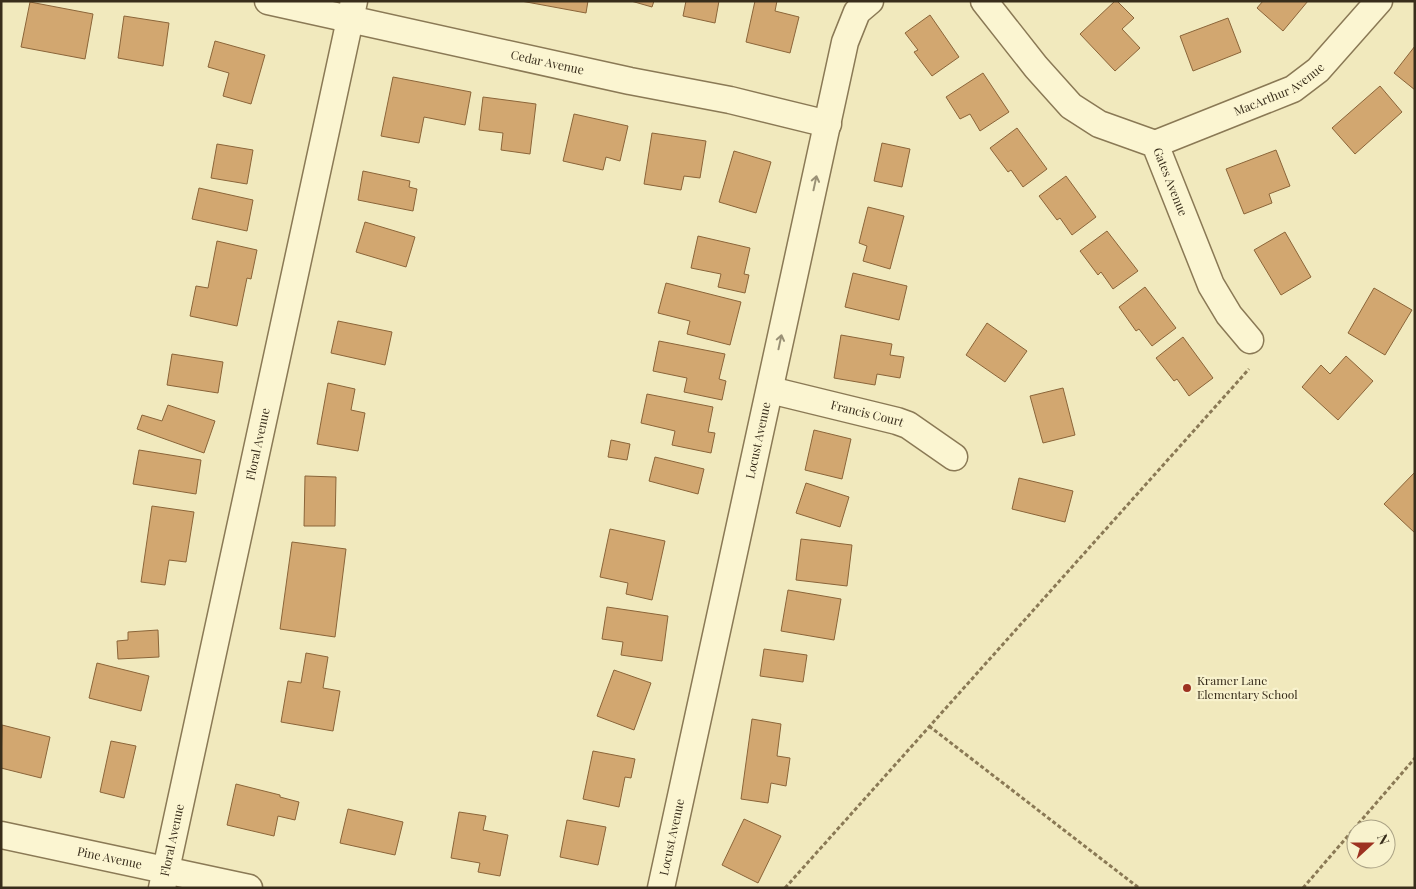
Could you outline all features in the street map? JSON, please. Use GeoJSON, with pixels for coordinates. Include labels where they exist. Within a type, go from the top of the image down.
{"type":"FeatureCollection","features":[{"type":"Feature","properties":{"kind":"street","name":"Cedar Avenue"},"geometry":{"type":"LineString","coordinates":[[268,1],[352,10],[630,81],[730,100],[828,124]]}},
{"type":"Feature","properties":{"kind":"street","name":"Locust Avenue"},"geometry":{"type":"LineString","coordinates":[[661,888],[845,42],[857,12],[870,1]]}},
{"type":"Feature","properties":{"kind":"street","name":"Gates Avenue"},"geometry":{"type":"LineString","coordinates":[[984,1],[1036,67],[1071,106],[1099,124],[1155,144],[1211,285],[1230,315],[1250,340]]}},
{"type":"Feature","properties":{"kind":"street","name":"MacArthur Avenue"},"geometry":{"type":"LineString","coordinates":[[1155,144],[1293,89],[1318,70],[1379,1]]}},
{"type":"Feature","properties":{"kind":"street","name":"Floral Avenue"},"geometry":{"type":"LineString","coordinates":[[164,879],[352,10]]}},
{"type":"Feature","properties":{"kind":"street","name":"Francis Court"},"geometry":{"type":"LineString","coordinates":[[770,390],[898,421],[908,425],[954,458]]}},
{"type":"Feature","properties":{"kind":"street","name":"Pine Avenue"},"geometry":{"type":"LineString","coordinates":[[1,835],[164,879],[249,888]]}},
{"type":"Feature","properties":{"kind":"path"},"geometry":{"type":"LineString","coordinates":[[785,888],[1249,369]]}},
{"type":"Feature","properties":{"kind":"path"},"geometry":{"type":"LineString","coordinates":[[929,726],[1139,888]]}},
{"type":"Feature","properties":{"kind":"path"},"geometry":{"type":"LineString","coordinates":[[1302,888],[1415,758]]}},
{"type":"Feature","properties":{"kind":"building"},"geometry":{"type":"Polygon","coordinates":[[[521,1],[588,1],[586,13],[521,1]]]}},
{"type":"Feature","properties":{"kind":"building"},"geometry":{"type":"Polygon","coordinates":[[[631,1],[654,1],[652,7],[631,1]]]}},
{"type":"Feature","properties":{"kind":"building"},"geometry":{"type":"Polygon","coordinates":[[[686,1],[719,1],[715,23],[683,16],[686,1]]]}},
{"type":"Feature","properties":{"kind":"building"},"geometry":{"type":"Polygon","coordinates":[[[755,1],[777,1],[775,11],[799,17],[790,53],[746,42],[755,1]]]}},
{"type":"Feature","properties":{"kind":"building"},"geometry":{"type":"Polygon","coordinates":[[[1115,1],[1134,18],[1122,29],[1140,48],[1115,71],[1080,34],[1115,1]]]}},
{"type":"Feature","properties":{"kind":"building"},"geometry":{"type":"Polygon","coordinates":[[[1263,1],[1308,1],[1283,31],[1257,8],[1263,1]]]}},
{"type":"Feature","properties":{"kind":"building"},"geometry":{"type":"Polygon","coordinates":[[[30,2],[93,14],[85,59],[21,47],[30,2]]]}},
{"type":"Feature","properties":{"kind":"building"},"geometry":{"type":"Polygon","coordinates":[[[930,15],[959,57],[932,76],[914,52],[918,50],[905,33],[930,15]]]}},
{"type":"Feature","properties":{"kind":"building"},"geometry":{"type":"Polygon","coordinates":[[[124,16],[169,23],[163,66],[118,58],[124,16]]]}},
{"type":"Feature","properties":{"kind":"building"},"geometry":{"type":"Polygon","coordinates":[[[1228,18],[1241,52],[1193,71],[1180,36],[1228,18]]]}},
{"type":"Feature","properties":{"kind":"building"},"geometry":{"type":"Polygon","coordinates":[[[215,41],[265,55],[251,104],[223,96],[229,73],[208,67],[215,41]]]}},
{"type":"Feature","properties":{"kind":"building"},"geometry":{"type":"Polygon","coordinates":[[[1415,46],[1415,90],[1394,73],[1415,46]]]}},
{"type":"Feature","properties":{"kind":"building"},"geometry":{"type":"Polygon","coordinates":[[[983,73],[1009,112],[980,131],[970,114],[960,119],[946,97],[983,73]]]}},
{"type":"Feature","properties":{"kind":"building"},"geometry":{"type":"Polygon","coordinates":[[[393,77],[471,92],[465,125],[424,117],[419,143],[381,136],[393,77]]]}},
{"type":"Feature","properties":{"kind":"building"},"geometry":{"type":"Polygon","coordinates":[[[1380,86],[1402,112],[1355,154],[1332,128],[1380,86]]]}},
{"type":"Feature","properties":{"kind":"building"},"geometry":{"type":"Polygon","coordinates":[[[483,97],[536,104],[530,154],[501,150],[503,133],[479,130],[483,97]]]}},
{"type":"Feature","properties":{"kind":"building"},"geometry":{"type":"Polygon","coordinates":[[[574,114],[628,126],[620,161],[606,157],[603,170],[563,161],[574,114]]]}},
{"type":"Feature","properties":{"kind":"building"},"geometry":{"type":"Polygon","coordinates":[[[1017,128],[1047,169],[1023,187],[1011,170],[1008,172],[990,148],[1017,128]]]}},
{"type":"Feature","properties":{"kind":"building"},"geometry":{"type":"Polygon","coordinates":[[[652,133],[706,141],[700,178],[684,176],[681,190],[644,184],[652,133]]]}},
{"type":"Feature","properties":{"kind":"building"},"geometry":{"type":"Polygon","coordinates":[[[882,143],[910,149],[902,187],[874,181],[882,143]]]}},
{"type":"Feature","properties":{"kind":"building"},"geometry":{"type":"Polygon","coordinates":[[[217,144],[253,150],[247,184],[211,178],[217,144]]]}},
{"type":"Feature","properties":{"kind":"building"},"geometry":{"type":"Polygon","coordinates":[[[1276,150],[1290,186],[1269,194],[1272,203],[1244,214],[1226,169],[1276,150]]]}},
{"type":"Feature","properties":{"kind":"building"},"geometry":{"type":"Polygon","coordinates":[[[734,151],[771,162],[756,213],[719,202],[734,151]]]}},
{"type":"Feature","properties":{"kind":"building"},"geometry":{"type":"Polygon","coordinates":[[[363,171],[410,181],[409,187],[417,189],[413,211],[358,200],[363,171]]]}},
{"type":"Feature","properties":{"kind":"building"},"geometry":{"type":"Polygon","coordinates":[[[1066,176],[1096,217],[1072,235],[1060,218],[1057,220],[1039,196],[1066,176]]]}},
{"type":"Feature","properties":{"kind":"building"},"geometry":{"type":"Polygon","coordinates":[[[199,188],[253,200],[247,231],[192,219],[199,188]]]}},
{"type":"Feature","properties":{"kind":"building"},"geometry":{"type":"Polygon","coordinates":[[[868,207],[904,216],[890,269],[863,261],[867,246],[859,243],[868,207]]]}},
{"type":"Feature","properties":{"kind":"building"},"geometry":{"type":"Polygon","coordinates":[[[365,222],[415,237],[406,267],[356,252],[365,222]]]}},
{"type":"Feature","properties":{"kind":"building"},"geometry":{"type":"Polygon","coordinates":[[[1107,231],[1138,271],[1113,289],[1101,272],[1098,275],[1080,251],[1107,231]]]}},
{"type":"Feature","properties":{"kind":"building"},"geometry":{"type":"Polygon","coordinates":[[[1285,232],[1311,277],[1281,295],[1254,250],[1285,232]]]}},
{"type":"Feature","properties":{"kind":"building"},"geometry":{"type":"Polygon","coordinates":[[[698,236],[750,248],[744,274],[749,275],[745,293],[718,287],[721,274],[691,268],[698,236]]]}},
{"type":"Feature","properties":{"kind":"building"},"geometry":{"type":"Polygon","coordinates":[[[217,241],[257,250],[251,279],[247,278],[237,326],[190,316],[196,286],[208,288],[217,241]]]}},
{"type":"Feature","properties":{"kind":"building"},"geometry":{"type":"Polygon","coordinates":[[[853,273],[907,286],[899,320],[845,307],[853,273]]]}},
{"type":"Feature","properties":{"kind":"building"},"geometry":{"type":"Polygon","coordinates":[[[666,283],[741,302],[730,345],[687,334],[690,321],[658,313],[666,283]]]}},
{"type":"Feature","properties":{"kind":"building"},"geometry":{"type":"Polygon","coordinates":[[[1145,287],[1176,328],[1152,346],[1139,329],[1136,331],[1119,307],[1145,287]]]}},
{"type":"Feature","properties":{"kind":"building"},"geometry":{"type":"Polygon","coordinates":[[[1374,288],[1412,310],[1385,355],[1348,333],[1374,288]]]}},
{"type":"Feature","properties":{"kind":"building"},"geometry":{"type":"Polygon","coordinates":[[[338,321],[392,332],[385,365],[331,353],[338,321]]]}},
{"type":"Feature","properties":{"kind":"building"},"geometry":{"type":"Polygon","coordinates":[[[987,323],[1027,351],[1005,382],[966,355],[987,323]]]}},
{"type":"Feature","properties":{"kind":"building"},"geometry":{"type":"Polygon","coordinates":[[[841,335],[892,344],[890,355],[904,357],[900,378],[877,374],[875,385],[834,378],[841,335]]]}},
{"type":"Feature","properties":{"kind":"building"},"geometry":{"type":"Polygon","coordinates":[[[1183,337],[1213,378],[1189,396],[1177,379],[1174,381],[1156,358],[1183,337]]]}},
{"type":"Feature","properties":{"kind":"building"},"geometry":{"type":"Polygon","coordinates":[[[659,341],[725,354],[719,379],[726,381],[722,400],[684,392],[687,378],[653,371],[659,341]]]}},
{"type":"Feature","properties":{"kind":"building"},"geometry":{"type":"Polygon","coordinates":[[[172,354],[223,362],[218,393],[167,385],[172,354]]]}},
{"type":"Feature","properties":{"kind":"building"},"geometry":{"type":"Polygon","coordinates":[[[1346,356],[1373,381],[1338,420],[1302,387],[1321,365],[1330,374],[1346,356]]]}},
{"type":"Feature","properties":{"kind":"building"},"geometry":{"type":"Polygon","coordinates":[[[328,383],[355,389],[351,410],[365,413],[358,451],[317,444],[328,383]]]}},
{"type":"Feature","properties":{"kind":"building"},"geometry":{"type":"Polygon","coordinates":[[[1063,388],[1075,435],[1043,443],[1030,396],[1063,388]]]}},
{"type":"Feature","properties":{"kind":"building"},"geometry":{"type":"Polygon","coordinates":[[[647,394],[713,407],[708,432],[715,433],[711,453],[672,445],[675,431],[641,423],[647,394]]]}},
{"type":"Feature","properties":{"kind":"building"},"geometry":{"type":"Polygon","coordinates":[[[168,405],[215,421],[204,453],[137,429],[142,415],[162,421],[168,405]]]}},
{"type":"Feature","properties":{"kind":"building"},"geometry":{"type":"Polygon","coordinates":[[[814,430],[851,439],[842,479],[805,470],[814,430]]]}},
{"type":"Feature","properties":{"kind":"building"},"geometry":{"type":"Polygon","coordinates":[[[611,440],[630,444],[627,460],[608,457],[611,440]]]}},
{"type":"Feature","properties":{"kind":"building"},"geometry":{"type":"Polygon","coordinates":[[[139,450],[201,460],[196,494],[133,484],[139,450]]]}},
{"type":"Feature","properties":{"kind":"building"},"geometry":{"type":"Polygon","coordinates":[[[655,457],[704,469],[698,494],[649,481],[655,457]]]}},
{"type":"Feature","properties":{"kind":"building"},"geometry":{"type":"Polygon","coordinates":[[[1415,472],[1415,533],[1384,504],[1415,472]]]}},
{"type":"Feature","properties":{"kind":"building"},"geometry":{"type":"Polygon","coordinates":[[[305,476],[336,477],[335,526],[304,526],[305,476]]]}},
{"type":"Feature","properties":{"kind":"building"},"geometry":{"type":"Polygon","coordinates":[[[1019,478],[1073,491],[1065,522],[1012,509],[1019,478]]]}},
{"type":"Feature","properties":{"kind":"building"},"geometry":{"type":"Polygon","coordinates":[[[806,483],[849,497],[840,527],[796,513],[806,483]]]}},
{"type":"Feature","properties":{"kind":"building"},"geometry":{"type":"Polygon","coordinates":[[[152,506],[194,512],[186,562],[169,560],[165,585],[141,582],[152,506]]]}},
{"type":"Feature","properties":{"kind":"building"},"geometry":{"type":"Polygon","coordinates":[[[610,529],[665,541],[652,600],[626,594],[628,583],[600,577],[610,529]]]}},
{"type":"Feature","properties":{"kind":"building"},"geometry":{"type":"Polygon","coordinates":[[[801,539],[852,545],[847,586],[796,580],[801,539]]]}},
{"type":"Feature","properties":{"kind":"building"},"geometry":{"type":"Polygon","coordinates":[[[292,542],[346,549],[335,637],[280,629],[292,542]]]}},
{"type":"Feature","properties":{"kind":"building"},"geometry":{"type":"Polygon","coordinates":[[[788,590],[841,599],[834,640],[781,631],[788,590]]]}},
{"type":"Feature","properties":{"kind":"building"},"geometry":{"type":"Polygon","coordinates":[[[607,607],[668,616],[662,661],[621,655],[623,642],[602,639],[607,607]]]}},
{"type":"Feature","properties":{"kind":"building"},"geometry":{"type":"Polygon","coordinates":[[[158,630],[159,657],[118,659],[117,641],[128,640],[128,632],[158,630]]]}},
{"type":"Feature","properties":{"kind":"building"},"geometry":{"type":"Polygon","coordinates":[[[764,649],[807,655],[803,682],[760,676],[764,649]]]}},
{"type":"Feature","properties":{"kind":"building"},"geometry":{"type":"Polygon","coordinates":[[[306,653],[328,657],[323,688],[340,691],[333,731],[281,722],[288,681],[301,683],[306,653]]]}},
{"type":"Feature","properties":{"kind":"building"},"geometry":{"type":"Polygon","coordinates":[[[97,663],[149,676],[141,711],[89,698],[97,663]]]}},
{"type":"Feature","properties":{"kind":"building"},"geometry":{"type":"Polygon","coordinates":[[[614,670],[651,683],[634,730],[597,716],[614,670]]]}},
{"type":"Feature","properties":{"kind":"building"},"geometry":{"type":"Polygon","coordinates":[[[752,719],[781,724],[777,756],[790,758],[786,786],[771,783],[768,803],[741,799],[752,719]]]}},
{"type":"Feature","properties":{"kind":"building"},"geometry":{"type":"Polygon","coordinates":[[[2,725],[50,737],[41,778],[1,768],[2,725]]]}},
{"type":"Feature","properties":{"kind":"building"},"geometry":{"type":"Polygon","coordinates":[[[111,741],[136,746],[124,798],[100,792],[111,741]]]}},
{"type":"Feature","properties":{"kind":"building"},"geometry":{"type":"Polygon","coordinates":[[[593,751],[635,759],[631,778],[625,777],[619,807],[583,799],[593,751]]]}},
{"type":"Feature","properties":{"kind":"building"},"geometry":{"type":"Polygon","coordinates":[[[236,784],[280,795],[280,797],[299,802],[295,820],[278,816],[274,836],[227,825],[236,784]]]}},
{"type":"Feature","properties":{"kind":"building"},"geometry":{"type":"Polygon","coordinates":[[[348,809],[403,822],[395,855],[340,843],[348,809]]]}},
{"type":"Feature","properties":{"kind":"building"},"geometry":{"type":"Polygon","coordinates":[[[459,812],[486,816],[483,830],[508,835],[500,876],[478,872],[480,863],[451,858],[459,812]]]}},
{"type":"Feature","properties":{"kind":"building"},"geometry":{"type":"Polygon","coordinates":[[[744,819],[781,836],[758,883],[722,865],[744,819]]]}},
{"type":"Feature","properties":{"kind":"building"},"geometry":{"type":"Polygon","coordinates":[[[567,820],[606,827],[598,865],[560,857],[567,820]]]}},
{"type":"Feature","properties":{"kind":"place","name":"Kramer Lane Elementary School"},"geometry":{"type":"Point","coordinates":[1187,688]}}]}
